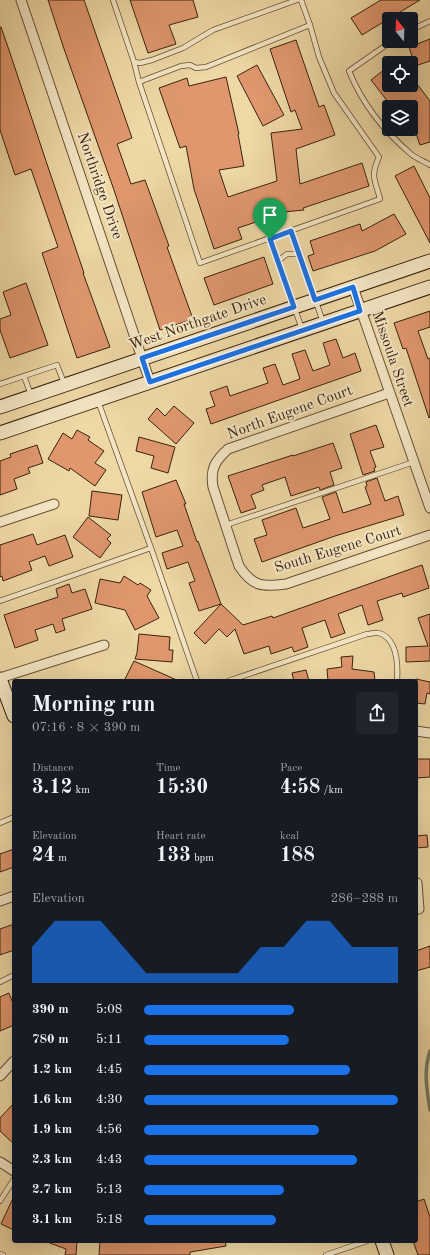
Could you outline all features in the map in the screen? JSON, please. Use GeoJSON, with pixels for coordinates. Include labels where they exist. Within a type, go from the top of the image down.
{"type":"FeatureCollection","features":[{"type":"Feature","properties":{"kind":"main road","name":"West Northgate Drive"},"geometry":{"type":"LineString","coordinates":[[0,407],[430,261]]}},
{"type":"Feature","properties":{"kind":"main road"},"geometry":{"type":"LineString","coordinates":[[0,433],[430,287]]}},
{"type":"Feature","properties":{"kind":"main road"},"geometry":{"type":"LineString","coordinates":[[0,678],[12,711]]}},
{"type":"Feature","properties":{"kind":"main road"},"geometry":{"type":"LineString","coordinates":[[383,1243],[387,1255]]}},
{"type":"Feature","properties":{"kind":"street","name":"Northridge Drive"},"geometry":{"type":"LineString","coordinates":[[21,0],[150,382]]}},
{"type":"Feature","properties":{"kind":"street","name":"Missoula Street"},"geometry":{"type":"LineString","coordinates":[[353,287],[360,311],[430,508]]}},
{"type":"Feature","properties":{"kind":"street","name":"North Eugene Court"},"geometry":{"type":"LineString","coordinates":[[224,522],[211,478],[213,467],[218,458],[228,449],[390,393]]}},
{"type":"Feature","properties":{"kind":"street"},"geometry":{"type":"LineString","coordinates":[[0,522],[54,504]]}},
{"type":"Feature","properties":{"kind":"street","name":"South Eugene Court"},"geometry":{"type":"LineString","coordinates":[[224,522],[239,566],[247,578],[254,583],[270,586],[286,584],[430,535]]}},
{"type":"Feature","properties":{"kind":"street"},"geometry":{"type":"LineString","coordinates":[[0,678],[104,645]]}},
{"type":"Feature","properties":{"kind":"street"},"geometry":{"type":"LineString","coordinates":[[418,731],[430,733]]}},
{"type":"Feature","properties":{"kind":"street"},"geometry":{"type":"LineString","coordinates":[[418,896],[419,909]]}},
{"type":"Feature","properties":{"kind":"street"},"geometry":{"type":"LineString","coordinates":[[0,901],[12,897]]}},
{"type":"Feature","properties":{"kind":"street"},"geometry":{"type":"LineString","coordinates":[[0,1076],[12,1063]]}},
{"type":"Feature","properties":{"kind":"street"},"geometry":{"type":"LineString","coordinates":[[0,1162],[12,1170]]}},
{"type":"Feature","properties":{"kind":"lane"},"geometry":{"type":"LineString","coordinates":[[113,0],[200,263],[380,199],[373,177],[379,157],[334,93],[319,57],[301,0]]}},
{"type":"Feature","properties":{"kind":"lane"},"geometry":{"type":"LineString","coordinates":[[134,62],[140,63],[158,58],[183,48],[213,30],[297,0]]}},
{"type":"Feature","properties":{"kind":"lane"},"geometry":{"type":"LineString","coordinates":[[418,26],[430,20]]}},
{"type":"Feature","properties":{"kind":"lane"},"geometry":{"type":"LineString","coordinates":[[139,82],[181,66],[190,64],[196,68],[206,66],[310,25]]}},
{"type":"Feature","properties":{"kind":"lane"},"geometry":{"type":"LineString","coordinates":[[382,48],[349,71],[360,93],[372,111],[391,134],[413,156],[430,165]]}},
{"type":"Feature","properties":{"kind":"lane"},"geometry":{"type":"LineString","coordinates":[[291,231],[324,323]]}},
{"type":"Feature","properties":{"kind":"lane"},"geometry":{"type":"LineString","coordinates":[[270,239],[302,330]]}},
{"type":"Feature","properties":{"kind":"lane"},"geometry":{"type":"LineString","coordinates":[[278,261],[287,254],[299,254]]}},
{"type":"Feature","properties":{"kind":"lane"},"geometry":{"type":"LineString","coordinates":[[0,384],[57,365],[65,385]]}},
{"type":"Feature","properties":{"kind":"lane"},"geometry":{"type":"LineString","coordinates":[[24,376],[31,396]]}},
{"type":"Feature","properties":{"kind":"lane"},"geometry":{"type":"LineString","coordinates":[[97,400],[197,679]]}},
{"type":"Feature","properties":{"kind":"lane"},"geometry":{"type":"LineString","coordinates":[[224,522],[414,462]]}},
{"type":"Feature","properties":{"kind":"lane"},"geometry":{"type":"LineString","coordinates":[[0,601],[151,548]]}},
{"type":"Feature","properties":{"kind":"lane"},"geometry":{"type":"LineString","coordinates":[[234,679],[367,634],[378,633],[386,637],[393,646],[396,656],[397,679]]}},
{"type":"Feature","properties":{"kind":"lane"},"geometry":{"type":"LineString","coordinates":[[0,822],[12,818]]}},
{"type":"Feature","properties":{"kind":"lane"},"geometry":{"type":"LineString","coordinates":[[0,982],[12,976]]}},
{"type":"Feature","properties":{"kind":"lane"},"geometry":{"type":"LineString","coordinates":[[0,1201],[12,1182]]}},
{"type":"Feature","properties":{"kind":"lane"},"geometry":{"type":"LineString","coordinates":[[326,1255],[362,1243]]}},
{"type":"Feature","properties":{"kind":"building"},"geometry":{"type":"Polygon","coordinates":[[[48,0],[84,0],[132,138],[117,144],[131,184],[145,180],[193,319],[160,330],[114,190],[48,0]]]}},
{"type":"Feature","properties":{"kind":"building"},"geometry":{"type":"Polygon","coordinates":[[[130,0],[193,0],[198,17],[169,25],[176,44],[148,53],[130,0]]]}},
{"type":"Feature","properties":{"kind":"building"},"geometry":{"type":"Polygon","coordinates":[[[381,0],[420,0],[400,12],[382,12],[382,23],[362,35],[351,18],[381,0]]]}},
{"type":"Feature","properties":{"kind":"building"},"geometry":{"type":"Polygon","coordinates":[[[0,27],[83,273],[110,347],[77,358],[42,253],[58,247],[31,169],[15,175],[0,130],[0,27]]]}},
{"type":"Feature","properties":{"kind":"building"},"geometry":{"type":"Polygon","coordinates":[[[430,39],[430,61],[418,65],[418,56],[412,56],[409,48],[418,48],[418,44],[430,39]]]}},
{"type":"Feature","properties":{"kind":"building"},"geometry":{"type":"Polygon","coordinates":[[[296,40],[319,107],[324,105],[335,135],[296,149],[300,184],[362,163],[369,186],[303,208],[304,210],[273,213],[274,216],[238,228],[242,239],[214,249],[194,189],[186,146],[180,148],[159,88],[187,78],[189,86],[226,77],[239,134],[244,166],[219,170],[228,197],[277,181],[271,133],[302,129],[295,110],[291,112],[270,49],[296,40]]]}},
{"type":"Feature","properties":{"kind":"building"},"geometry":{"type":"Polygon","coordinates":[[[257,65],[284,115],[263,126],[237,76],[257,65]]]}},
{"type":"Feature","properties":{"kind":"building"},"geometry":{"type":"Polygon","coordinates":[[[382,71],[382,92],[418,92],[418,85],[430,101],[430,142],[420,145],[417,136],[418,100],[387,100],[371,80],[382,71]]]}},
{"type":"Feature","properties":{"kind":"building"},"geometry":{"type":"Polygon","coordinates":[[[414,166],[430,198],[430,243],[395,176],[414,166]]]}},
{"type":"Feature","properties":{"kind":"building"},"geometry":{"type":"Polygon","coordinates":[[[394,214],[406,234],[375,251],[313,271],[308,256],[314,254],[310,241],[360,224],[362,231],[394,214]]]}},
{"type":"Feature","properties":{"kind":"building"},"geometry":{"type":"Polygon","coordinates":[[[264,257],[273,284],[214,305],[204,278],[264,257]]]}},
{"type":"Feature","properties":{"kind":"building"},"geometry":{"type":"Polygon","coordinates":[[[26,283],[48,345],[10,358],[0,330],[0,319],[11,315],[3,292],[26,283]]]}},
{"type":"Feature","properties":{"kind":"building"},"geometry":{"type":"Polygon","coordinates":[[[430,311],[430,327],[418,331],[428,359],[430,358],[429,418],[406,348],[403,349],[394,323],[430,311]]]}},
{"type":"Feature","properties":{"kind":"building"},"geometry":{"type":"Polygon","coordinates":[[[336,339],[343,358],[355,353],[361,371],[211,424],[206,409],[215,406],[210,392],[227,386],[230,396],[268,383],[263,368],[275,364],[283,385],[300,379],[292,354],[305,350],[313,371],[330,365],[323,343],[336,339]]]}},
{"type":"Feature","properties":{"kind":"building"},"geometry":{"type":"Polygon","coordinates":[[[174,406],[194,423],[176,444],[148,419],[157,408],[165,416],[174,406]]]}},
{"type":"Feature","properties":{"kind":"building"},"geometry":{"type":"Polygon","coordinates":[[[376,425],[384,447],[370,451],[376,467],[374,468],[375,471],[363,475],[350,434],[376,425]]]}},
{"type":"Feature","properties":{"kind":"building"},"geometry":{"type":"Polygon","coordinates":[[[77,430],[90,437],[88,440],[104,451],[95,463],[106,470],[95,486],[70,468],[69,471],[48,459],[63,433],[72,439],[77,430]]]}},
{"type":"Feature","properties":{"kind":"building"},"geometry":{"type":"Polygon","coordinates":[[[139,437],[175,447],[168,473],[151,468],[154,456],[136,451],[139,437]]]}},
{"type":"Feature","properties":{"kind":"building"},"geometry":{"type":"Polygon","coordinates":[[[333,443],[342,468],[330,472],[334,485],[320,490],[319,487],[291,496],[285,477],[262,485],[264,490],[251,495],[256,508],[241,513],[228,476],[333,443]]]}},
{"type":"Feature","properties":{"kind":"building"},"geometry":{"type":"Polygon","coordinates":[[[37,445],[43,463],[28,468],[30,473],[14,479],[17,489],[0,495],[0,461],[11,457],[10,454],[37,445]]]}},
{"type":"Feature","properties":{"kind":"building"},"geometry":{"type":"Polygon","coordinates":[[[377,478],[385,501],[398,496],[404,515],[335,536],[262,562],[254,539],[267,535],[262,520],[296,508],[303,528],[330,519],[322,497],[336,492],[343,513],[371,504],[365,487],[367,486],[366,482],[377,478]]]}},
{"type":"Feature","properties":{"kind":"building"},"geometry":{"type":"Polygon","coordinates":[[[176,480],[186,504],[184,504],[197,542],[198,541],[221,604],[199,611],[189,583],[195,581],[188,562],[167,569],[162,553],[183,546],[177,530],[156,537],[142,492],[176,480]]]}},
{"type":"Feature","properties":{"kind":"building"},"geometry":{"type":"Polygon","coordinates":[[[92,491],[122,495],[118,520],[89,516],[92,491]]]}},
{"type":"Feature","properties":{"kind":"building"},"geometry":{"type":"Polygon","coordinates":[[[88,517],[111,535],[107,539],[111,543],[100,558],[73,537],[88,517]]]}},
{"type":"Feature","properties":{"kind":"building"},"geometry":{"type":"Polygon","coordinates":[[[33,534],[37,545],[65,535],[73,557],[49,566],[45,556],[29,562],[32,570],[3,581],[2,576],[0,577],[0,545],[33,534]]]}},
{"type":"Feature","properties":{"kind":"building"},"geometry":{"type":"Polygon","coordinates":[[[422,565],[429,588],[403,597],[402,593],[377,601],[383,620],[368,625],[362,605],[338,614],[345,633],[331,638],[325,620],[302,628],[308,647],[294,652],[292,647],[271,654],[269,646],[244,654],[235,629],[227,637],[219,629],[205,644],[194,633],[221,604],[243,625],[272,616],[273,618],[422,565]]]}},
{"type":"Feature","properties":{"kind":"building"},"geometry":{"type":"Polygon","coordinates":[[[124,576],[138,585],[140,583],[151,590],[147,596],[159,618],[135,630],[125,610],[95,603],[100,579],[120,583],[124,576]]]}},
{"type":"Feature","properties":{"kind":"building"},"geometry":{"type":"Polygon","coordinates":[[[69,584],[72,593],[85,589],[92,609],[62,619],[65,630],[56,633],[53,624],[35,630],[38,640],[15,648],[4,615],[58,597],[56,589],[69,584]]]}},
{"type":"Feature","properties":{"kind":"building"},"geometry":{"type":"Polygon","coordinates":[[[430,614],[430,661],[406,662],[406,647],[428,646],[418,618],[430,614]]]}},
{"type":"Feature","properties":{"kind":"building"},"geometry":{"type":"Polygon","coordinates":[[[139,634],[170,637],[169,650],[173,650],[172,662],[135,659],[139,634]]]}},
{"type":"Feature","properties":{"kind":"building"},"geometry":{"type":"Polygon","coordinates":[[[353,656],[352,669],[374,672],[375,679],[328,679],[327,669],[342,667],[341,657],[353,656]]]}},
{"type":"Feature","properties":{"kind":"building"},"geometry":{"type":"Polygon","coordinates":[[[134,661],[174,679],[125,679],[134,661]]]}},
{"type":"Feature","properties":{"kind":"building"},"geometry":{"type":"Polygon","coordinates":[[[306,670],[308,679],[294,679],[292,673],[306,670]]]}},
{"type":"Feature","properties":{"kind":"building"},"geometry":{"type":"Polygon","coordinates":[[[418,679],[430,682],[430,694],[427,693],[425,704],[418,703],[418,679]]]}},
{"type":"Feature","properties":{"kind":"building"},"geometry":{"type":"Polygon","coordinates":[[[418,759],[430,759],[430,777],[418,778],[418,759]]]}},
{"type":"Feature","properties":{"kind":"building"},"geometry":{"type":"Polygon","coordinates":[[[427,835],[428,847],[418,848],[418,836],[427,835]]]}},
{"type":"Feature","properties":{"kind":"building"},"geometry":{"type":"Polygon","coordinates":[[[12,850],[12,868],[0,872],[0,854],[12,850]]]}},
{"type":"Feature","properties":{"kind":"building"},"geometry":{"type":"Polygon","coordinates":[[[12,925],[12,951],[0,955],[0,929],[12,925]]]}},
{"type":"Feature","properties":{"kind":"building"},"geometry":{"type":"Polygon","coordinates":[[[430,946],[430,967],[418,970],[418,950],[430,946]]]}},
{"type":"Feature","properties":{"kind":"building"},"geometry":{"type":"Polygon","coordinates":[[[9,993],[12,1001],[12,1026],[0,1031],[0,997],[9,993]]]}},
{"type":"Feature","properties":{"kind":"building"},"geometry":{"type":"Polygon","coordinates":[[[12,1105],[12,1142],[0,1131],[0,1118],[12,1105]]]}},
{"type":"Feature","properties":{"kind":"building"},"geometry":{"type":"Polygon","coordinates":[[[424,1199],[430,1217],[430,1255],[418,1255],[414,1243],[418,1243],[418,1201],[424,1199]]]}},
{"type":"Feature","properties":{"kind":"building"},"geometry":{"type":"Polygon","coordinates":[[[12,1200],[12,1229],[1,1224],[12,1200]]]}},
{"type":"Feature","properties":{"kind":"building"},"geometry":{"type":"Polygon","coordinates":[[[50,1243],[77,1243],[76,1255],[65,1255],[66,1249],[50,1243]]]}},
{"type":"Feature","properties":{"kind":"building"},"geometry":{"type":"Polygon","coordinates":[[[100,1243],[225,1243],[226,1246],[190,1252],[190,1255],[99,1255],[100,1243]]]}},
{"type":"Feature","properties":{"kind":"waterway"},"geometry":{"type":"LineString","coordinates":[[430,1051],[426,1073],[430,1110]]}},
{"type":"Feature","properties":{"kind":"route"},"geometry":{"type":"LineString","coordinates":[[291,231],[315,300],[353,287],[360,311],[150,382],[142,358],[294,307],[270,239],[291,231]]}}]}
